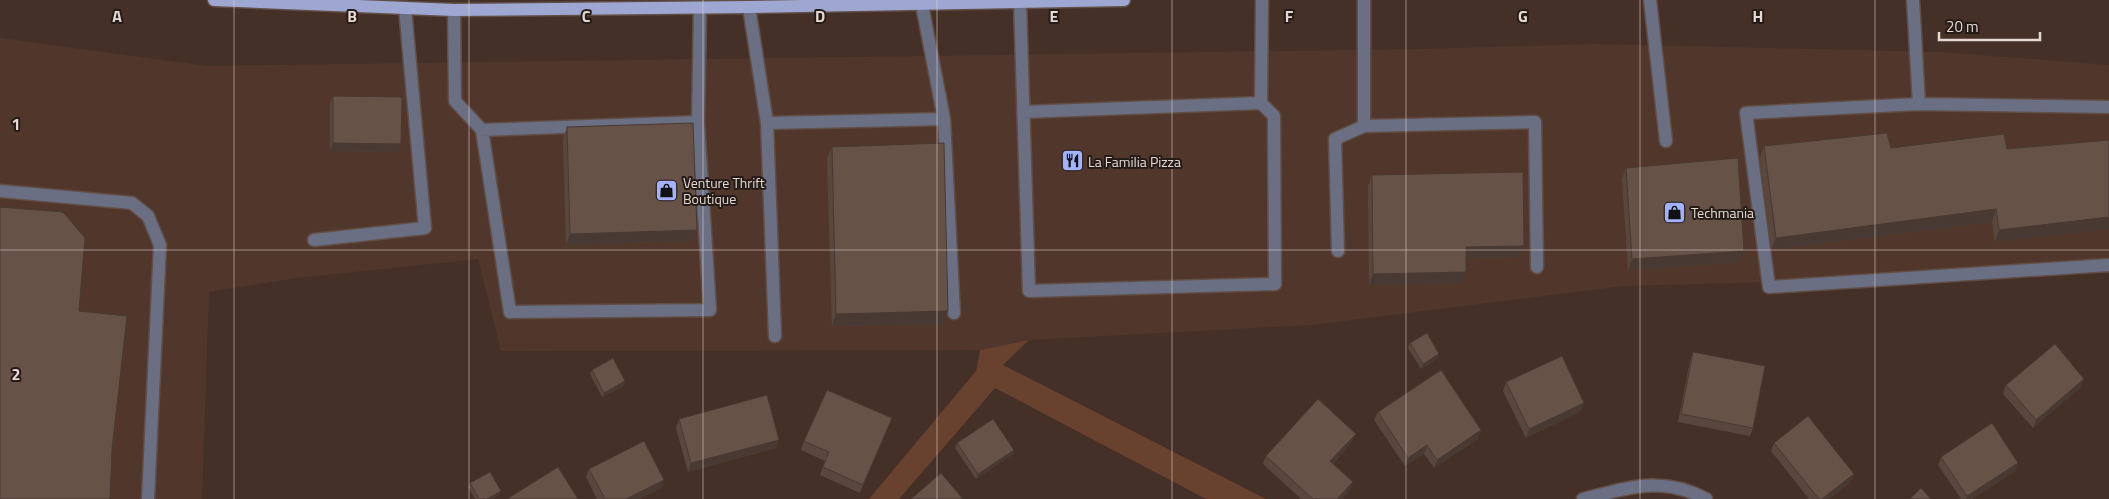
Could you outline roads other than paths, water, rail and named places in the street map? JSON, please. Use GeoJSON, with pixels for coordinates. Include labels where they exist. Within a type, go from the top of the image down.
{"type":"FeatureCollection","features":[{"type":"Feature","properties":{"kind":"main road"},"geometry":{"type":"LineString","coordinates":[[214,0],[454,10],[700,8],[1124,0]]}},
{"type":"Feature","properties":{"kind":"street"},"geometry":{"type":"LineString","coordinates":[[1020,2],[1028,291],[1275,284],[1274,116],[1262,103],[1262,0]]}},
{"type":"Feature","properties":{"kind":"street"},"geometry":{"type":"LineString","coordinates":[[1364,0],[1364,126]]}},
{"type":"Feature","properties":{"kind":"street"},"geometry":{"type":"LineString","coordinates":[[1650,0],[1666,141]]}},
{"type":"Feature","properties":{"kind":"street"},"geometry":{"type":"LineString","coordinates":[[1913,0],[1919,104]]}},
{"type":"Feature","properties":{"kind":"street"},"geometry":{"type":"LineString","coordinates":[[922,4],[944,119],[954,313]]}},
{"type":"Feature","properties":{"kind":"street"},"geometry":{"type":"LineString","coordinates":[[749,7],[767,123],[775,336]]}},
{"type":"Feature","properties":{"kind":"street"},"geometry":{"type":"LineString","coordinates":[[314,240],[425,228],[405,8]]}},
{"type":"Feature","properties":{"kind":"street"},"geometry":{"type":"LineString","coordinates":[[454,10],[455,101],[482,130],[510,312],[710,310],[698,122],[700,8]]}},
{"type":"Feature","properties":{"kind":"street"},"geometry":{"type":"LineString","coordinates":[[1023,112],[1262,103]]}},
{"type":"Feature","properties":{"kind":"street"},"geometry":{"type":"LineString","coordinates":[[2109,107],[1919,104],[1746,113],[1769,287],[2109,265]]}},
{"type":"Feature","properties":{"kind":"street"},"geometry":{"type":"LineString","coordinates":[[767,123],[944,119]]}},
{"type":"Feature","properties":{"kind":"street"},"geometry":{"type":"LineString","coordinates":[[482,130],[698,122]]}},
{"type":"Feature","properties":{"kind":"street"},"geometry":{"type":"LineString","coordinates":[[1338,251],[1334,139],[1364,126],[1535,122],[1537,267]]}},
{"type":"Feature","properties":{"kind":"street"},"geometry":{"type":"LineString","coordinates":[[0,191],[132,204],[148,216],[160,245],[148,499]]}},
{"type":"Feature","properties":{"kind":"street"},"geometry":{"type":"LineString","coordinates":[[1583,499],[1650,485],[1665,485],[1685,489],[1706,499]]}},
{"type":"Feature","properties":{"kind":"place","name":"La Familia Pizza"},"geometry":{"type":"Point","coordinates":[1072,161]}},
{"type":"Feature","properties":{"kind":"place","name":"Venture Thrift Boutique"},"geometry":{"type":"Point","coordinates":[667,190]}},
{"type":"Feature","properties":{"kind":"place","name":"Techmania"},"geometry":{"type":"Point","coordinates":[1675,212]}}]}
